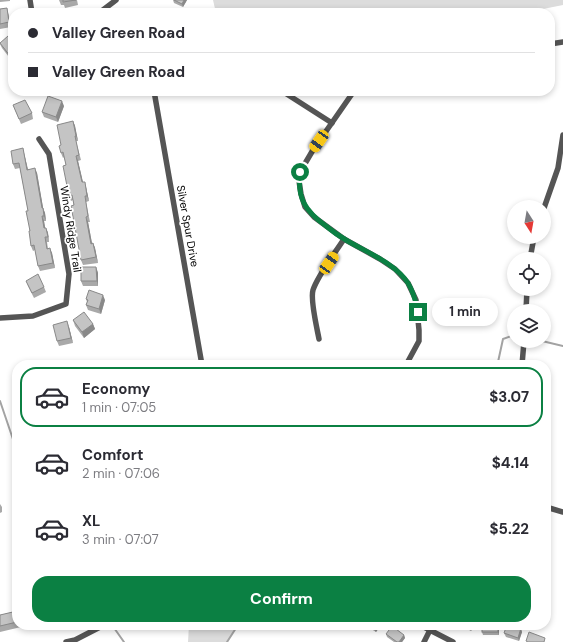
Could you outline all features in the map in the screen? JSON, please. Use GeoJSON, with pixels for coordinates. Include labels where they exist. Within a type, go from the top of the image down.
{"type":"FeatureCollection","features":[{"type":"Feature","properties":{"kind":"street"},"geometry":{"type":"LineString","coordinates":[[106,8],[116,0]]}},
{"type":"Feature","properties":{"kind":"street","name":"Silver Spur Drive"},"geometry":{"type":"LineString","coordinates":[[155,96],[201,360]]}},
{"type":"Feature","properties":{"kind":"street"},"geometry":{"type":"LineString","coordinates":[[290,96],[332,123]]}},
{"type":"Feature","properties":{"kind":"street"},"geometry":{"type":"LineString","coordinates":[[351,96],[313,150],[300,172],[299,182],[301,194],[305,207],[314,217],[344,239],[395,269],[408,283],[416,300],[419,330],[419,341],[409,360]]}},
{"type":"Feature","properties":{"kind":"street"},"geometry":{"type":"LineString","coordinates":[[547,200],[558,168],[563,135]]}},
{"type":"Feature","properties":{"kind":"street","name":"Windy Ridge Trail"},"geometry":{"type":"LineString","coordinates":[[0,318],[33,316],[66,304],[69,274],[49,154],[39,139]]}},
{"type":"Feature","properties":{"kind":"street"},"geometry":{"type":"LineString","coordinates":[[319,339],[314,314],[313,290],[344,239]]}},
{"type":"Feature","properties":{"kind":"street"},"geometry":{"type":"LineString","coordinates":[[522,360],[523,348]]}},
{"type":"Feature","properties":{"kind":"street"},"geometry":{"type":"LineString","coordinates":[[551,508],[563,512]]}},
{"type":"Feature","properties":{"kind":"street"},"geometry":{"type":"LineString","coordinates":[[66,642],[75,640],[94,630]]}},
{"type":"Feature","properties":{"kind":"street"},"geometry":{"type":"LineString","coordinates":[[424,642],[430,630],[453,642]]}},
{"type":"Feature","properties":{"kind":"shaded area"},"geometry":{"type":"Polygon","coordinates":[[[213,0],[563,0],[563,5],[548,8],[215,8],[213,0]]]}},
{"type":"Feature","properties":{"kind":"shaded area"},"geometry":{"type":"Polygon","coordinates":[[[189,630],[235,630],[227,642],[188,642],[189,630]]]}},
{"type":"Feature","properties":{"kind":"building"},"geometry":{"type":"Polygon","coordinates":[[[63,0],[76,0],[63,2],[63,0]]]}},
{"type":"Feature","properties":{"kind":"building"},"geometry":{"type":"Polygon","coordinates":[[[174,0],[184,0],[182,4],[174,0]]]}},
{"type":"Feature","properties":{"kind":"building"},"geometry":{"type":"Polygon","coordinates":[[[7,8],[8,22],[0,24],[0,9],[7,8]]]}},
{"type":"Feature","properties":{"kind":"building"},"geometry":{"type":"Polygon","coordinates":[[[8,36],[8,53],[0,43],[8,36]]]}},
{"type":"Feature","properties":{"kind":"building"},"geometry":{"type":"Polygon","coordinates":[[[48,96],[62,101],[56,117],[42,112],[48,96]]]}},
{"type":"Feature","properties":{"kind":"building"},"geometry":{"type":"Polygon","coordinates":[[[25,100],[32,113],[19,119],[13,105],[25,100]]]}},
{"type":"Feature","properties":{"kind":"building"},"geometry":{"type":"Polygon","coordinates":[[[73,121],[79,155],[76,156],[82,182],[85,182],[87,196],[85,196],[88,216],[86,217],[91,244],[93,243],[96,257],[81,260],[71,206],[74,205],[72,195],[69,196],[63,166],[66,165],[63,152],[61,153],[59,146],[61,145],[57,125],[73,121]]]}},
{"type":"Feature","properties":{"kind":"building"},"geometry":{"type":"Polygon","coordinates":[[[23,148],[27,170],[35,168],[43,208],[44,216],[42,216],[44,228],[46,228],[48,237],[45,237],[47,249],[50,248],[53,263],[38,266],[34,245],[31,246],[26,211],[28,211],[19,163],[13,164],[11,151],[23,148]]]}},
{"type":"Feature","properties":{"kind":"building"},"geometry":{"type":"Polygon","coordinates":[[[81,267],[96,267],[97,281],[81,281],[81,267]]]}},
{"type":"Feature","properties":{"kind":"building"},"geometry":{"type":"Polygon","coordinates":[[[38,274],[44,287],[32,293],[26,281],[38,274]]]}},
{"type":"Feature","properties":{"kind":"building"},"geometry":{"type":"Polygon","coordinates":[[[89,290],[103,295],[99,309],[86,305],[89,290]]]}},
{"type":"Feature","properties":{"kind":"building"},"geometry":{"type":"Polygon","coordinates":[[[84,312],[93,324],[82,332],[73,320],[84,312]]]}},
{"type":"Feature","properties":{"kind":"building"},"geometry":{"type":"Polygon","coordinates":[[[67,321],[71,338],[57,341],[53,325],[67,321]]]}},
{"type":"Feature","properties":{"kind":"building"},"geometry":{"type":"Polygon","coordinates":[[[12,612],[12,623],[0,626],[0,615],[12,612]]]}},
{"type":"Feature","properties":{"kind":"building"},"geometry":{"type":"Polygon","coordinates":[[[389,630],[397,630],[404,635],[399,642],[397,642],[386,634],[389,630]]]}},
{"type":"Feature","properties":{"kind":"building"},"geometry":{"type":"Polygon","coordinates":[[[482,630],[498,630],[498,632],[482,632],[482,630]]]}},
{"type":"Feature","properties":{"kind":"building"},"geometry":{"type":"Polygon","coordinates":[[[505,630],[520,630],[518,638],[504,633],[505,630]]]}},
{"type":"Feature","properties":{"kind":"building"},"geometry":{"type":"Polygon","coordinates":[[[529,632],[545,638],[544,642],[526,641],[529,632]]]}},
{"type":"Feature","properties":{"kind":"waterway"},"geometry":{"type":"LineString","coordinates":[[498,360],[503,339],[507,338]]}},
{"type":"Feature","properties":{"kind":"waterway"},"geometry":{"type":"LineString","coordinates":[[551,343],[563,346]]}},
{"type":"Feature","properties":{"kind":"waterway"},"geometry":{"type":"LineString","coordinates":[[0,401],[12,436]]}},
{"type":"Feature","properties":{"kind":"waterway"},"geometry":{"type":"LineString","coordinates":[[116,630],[124,642]]}},
{"type":"Feature","properties":{"kind":"waterway"},"geometry":{"type":"LineString","coordinates":[[227,642],[235,630]]}},
{"type":"Feature","properties":{"kind":"route"},"geometry":{"type":"LineString","coordinates":[[300,172],[299,182],[305,207],[314,217],[344,239],[395,269],[408,283],[416,300],[418,312]]}}]}
